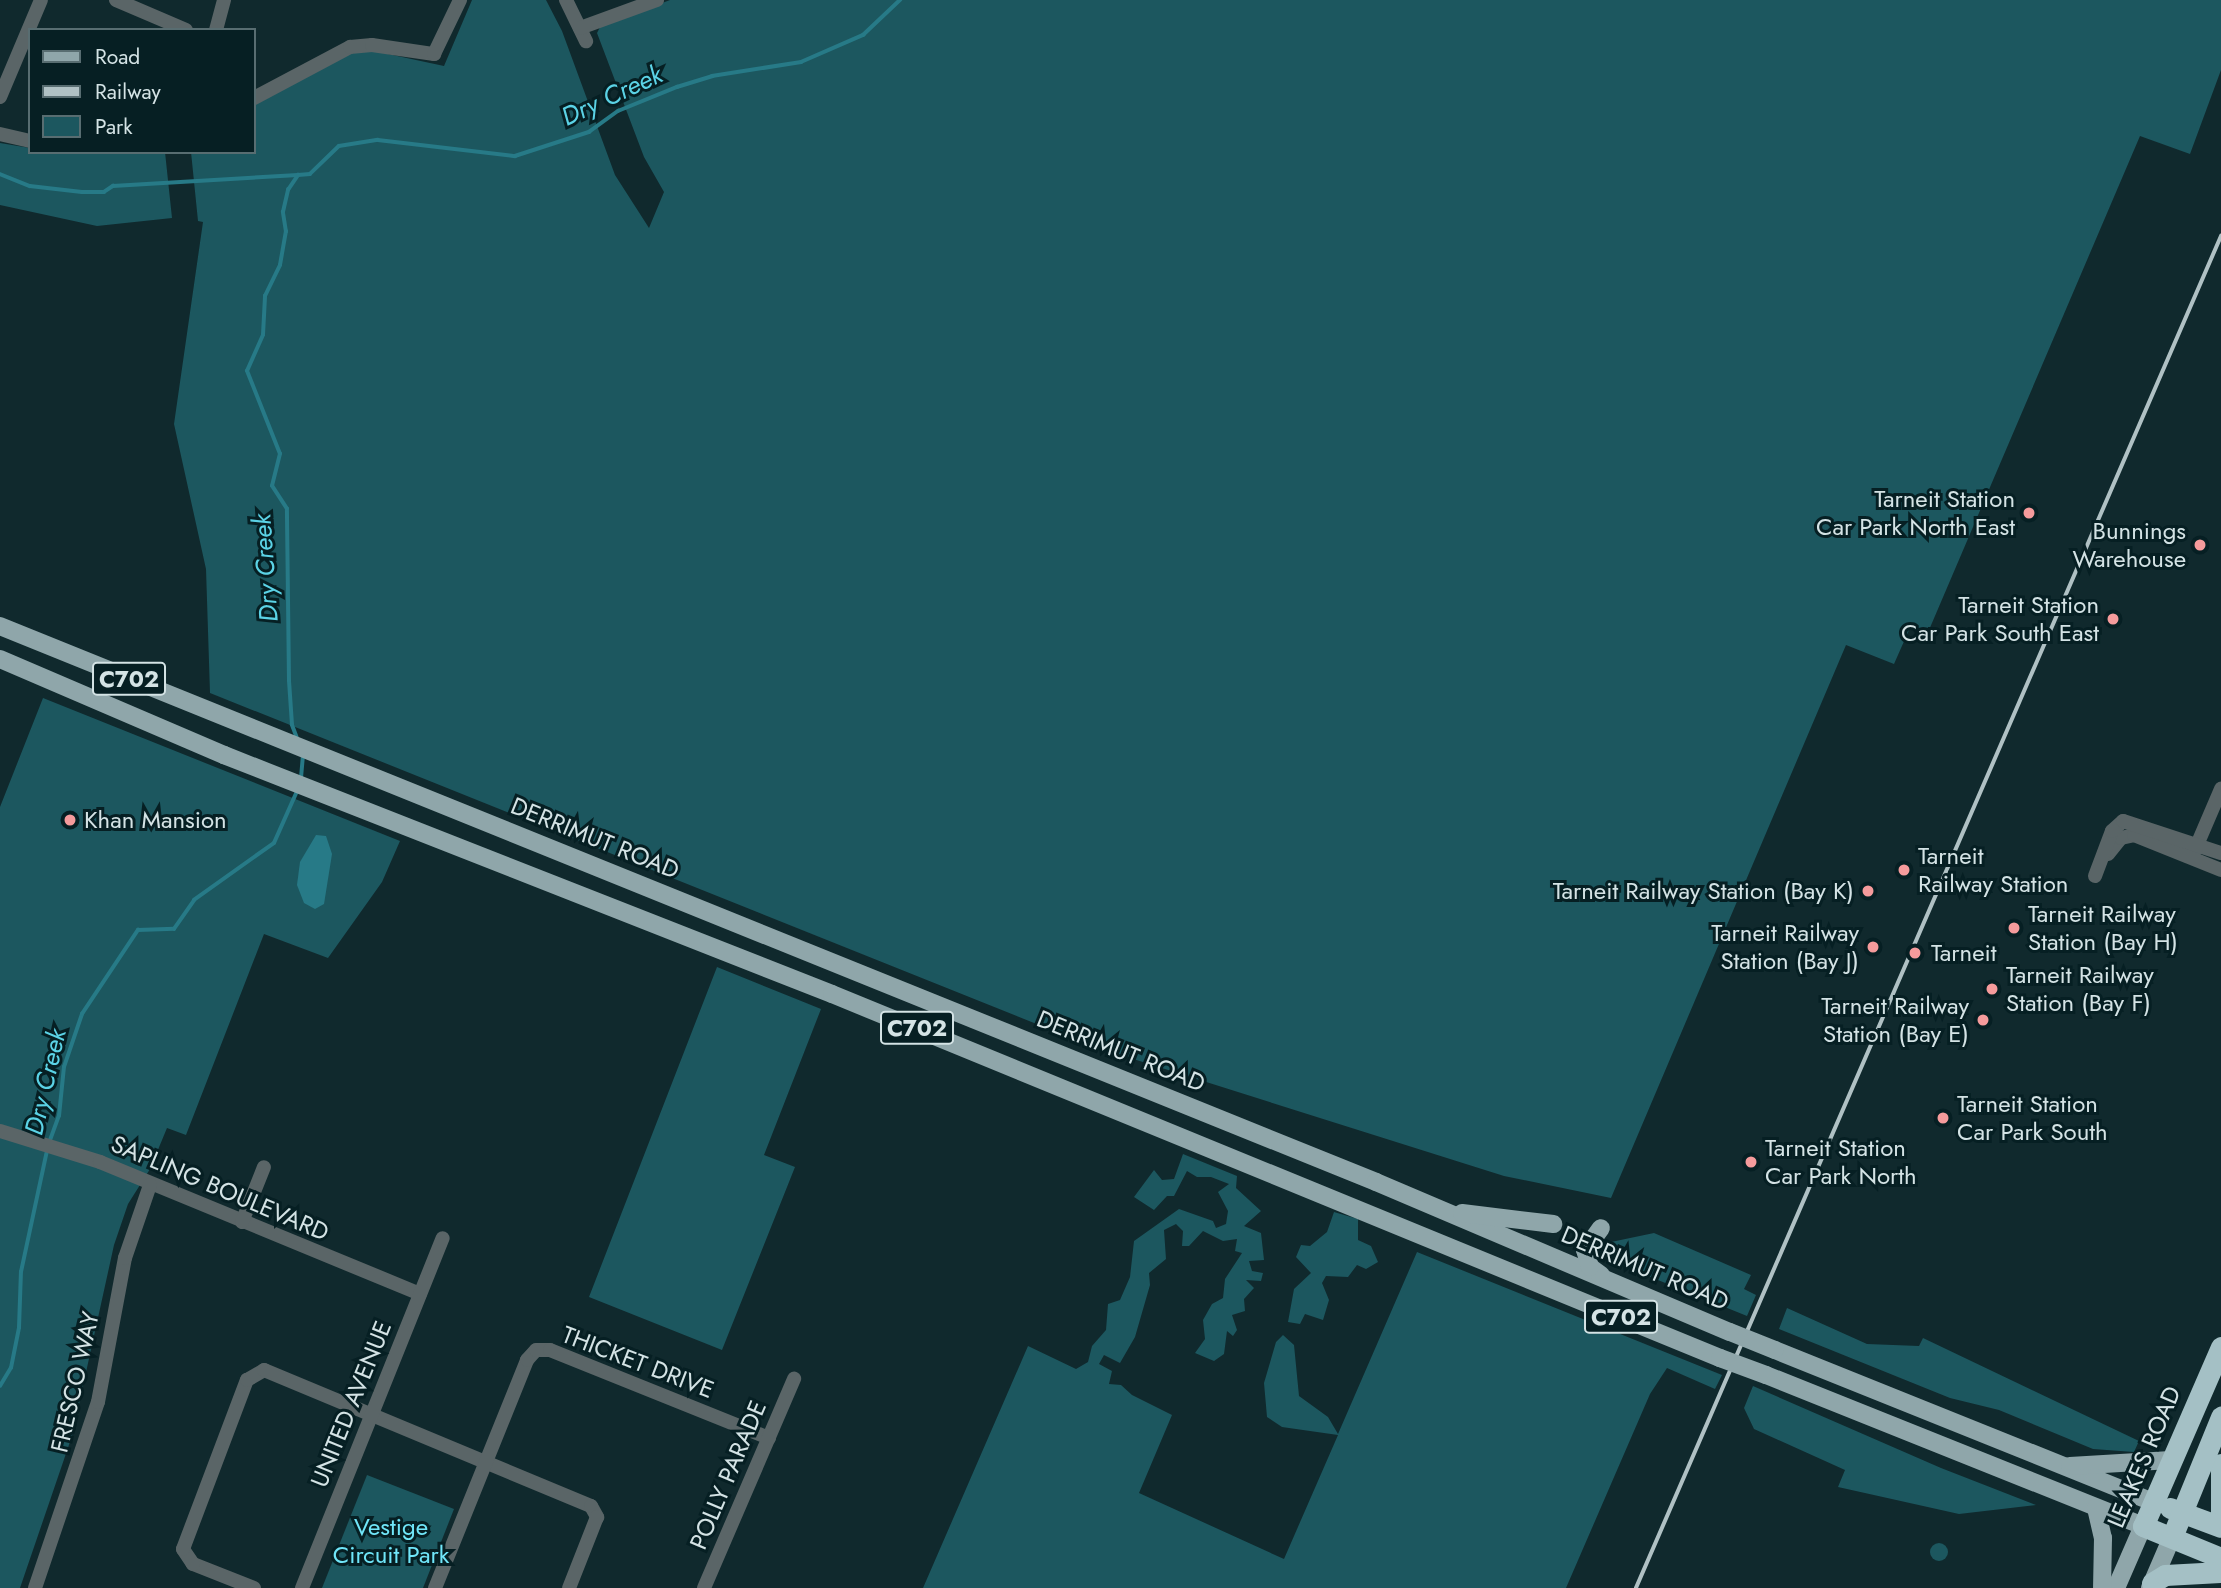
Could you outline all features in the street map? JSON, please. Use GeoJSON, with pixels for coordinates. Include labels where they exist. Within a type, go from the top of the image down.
{"type":"FeatureCollection","features":[{"type":"Feature","properties":{"kind":"highway","name":"LEAKES ROAD"},"geometry":{"type":"LineString","coordinates":[[2143,1526],[2221,1347]]}},
{"type":"Feature","properties":{"kind":"highway"},"geometry":{"type":"LineString","coordinates":[[2172,1537],[2221,1417]]}},
{"type":"Feature","properties":{"kind":"highway"},"geometry":{"type":"LineString","coordinates":[[2221,1464],[2221,1518]]}},
{"type":"Feature","properties":{"kind":"highway","name":"DERRIMUT ROAD"},"geometry":{"type":"LineString","coordinates":[[2153,1502],[2221,1527]]}},
{"type":"Feature","properties":{"kind":"highway","name":"C702"},"geometry":{"type":"LineString","coordinates":[[2143,1526],[2221,1558]]}},
{"type":"Feature","properties":{"kind":"highway"},"geometry":{"type":"LineString","coordinates":[[2151,1585],[2165,1575],[2221,1572]]}},
{"type":"Feature","properties":{"kind":"main road","name":"DERRIMUT ROAD"},"geometry":{"type":"LineString","coordinates":[[0,626],[1445,1211],[1730,1332],[2153,1502]]}},
{"type":"Feature","properties":{"kind":"main road","name":"C702"},"geometry":{"type":"LineString","coordinates":[[0,659],[244,762],[832,994],[1521,1278],[2143,1526]]}},
{"type":"Feature","properties":{"kind":"main road"},"geometry":{"type":"LineString","coordinates":[[1445,1211],[1553,1224]]}},
{"type":"Feature","properties":{"kind":"main road"},"geometry":{"type":"LineString","coordinates":[[1601,1228],[1593,1234],[1585,1255],[1590,1267],[1607,1279]]}},
{"type":"Feature","properties":{"kind":"main road"},"geometry":{"type":"LineString","coordinates":[[1521,1278],[1536,1251]]}},
{"type":"Feature","properties":{"kind":"main road"},"geometry":{"type":"LineString","coordinates":[[2063,1466],[2171,1460]]}},
{"type":"Feature","properties":{"kind":"main road"},"geometry":{"type":"LineString","coordinates":[[2096,1508],[2104,1538],[2102,1588]]}},
{"type":"Feature","properties":{"kind":"main road","name":"LEAKES ROAD"},"geometry":{"type":"LineString","coordinates":[[2116,1588],[2143,1526]]}},
{"type":"Feature","properties":{"kind":"main road"},"geometry":{"type":"LineString","coordinates":[[2151,1585],[2172,1537]]}},
{"type":"Feature","properties":{"kind":"street"},"geometry":{"type":"LineString","coordinates":[[29,28],[41,0]]}},
{"type":"Feature","properties":{"kind":"street"},"geometry":{"type":"LineString","coordinates":[[116,0],[181,28]]}},
{"type":"Feature","properties":{"kind":"street"},"geometry":{"type":"LineString","coordinates":[[217,28],[224,0]]}},
{"type":"Feature","properties":{"kind":"street"},"geometry":{"type":"LineString","coordinates":[[256,97],[350,47],[372,45],[434,54],[460,0]]}},
{"type":"Feature","properties":{"kind":"street"},"geometry":{"type":"LineString","coordinates":[[566,0],[583,34],[657,0]]}},
{"type":"Feature","properties":{"kind":"street"},"geometry":{"type":"LineString","coordinates":[[0,97],[28,31]]}},
{"type":"Feature","properties":{"kind":"street"},"geometry":{"type":"LineString","coordinates":[[0,134],[28,141]]}},
{"type":"Feature","properties":{"kind":"street"},"geometry":{"type":"LineString","coordinates":[[2195,850],[2221,789]]}},
{"type":"Feature","properties":{"kind":"street"},"geometry":{"type":"LineString","coordinates":[[2095,876],[2112,831],[2123,821],[2195,850],[2221,853]]}},
{"type":"Feature","properties":{"kind":"street"},"geometry":{"type":"LineString","coordinates":[[2195,850],[2221,870]]}},
{"type":"Feature","properties":{"kind":"street","name":"SAPLING BOULEVARD"},"geometry":{"type":"LineString","coordinates":[[0,1131],[78,1154],[420,1294]]}},
{"type":"Feature","properties":{"kind":"street"},"geometry":{"type":"LineString","coordinates":[[242,1222],[264,1167]]}},
{"type":"Feature","properties":{"kind":"street","name":"FRESCO WAY"},"geometry":{"type":"LineString","coordinates":[[35,1588],[98,1402],[125,1258],[150,1185]]}},
{"type":"Feature","properties":{"kind":"street","name":"UNITED AVENUE"},"geometry":{"type":"LineString","coordinates":[[302,1588],[443,1238]]}},
{"type":"Feature","properties":{"kind":"street","name":"THICKET DRIVE"},"geometry":{"type":"LineString","coordinates":[[435,1588],[527,1360],[543,1349],[769,1438]]}},
{"type":"Feature","properties":{"kind":"street"},"geometry":{"type":"LineString","coordinates":[[254,1588],[193,1564],[183,1549],[250,1375],[269,1371],[584,1501],[595,1511],[569,1588]]}},
{"type":"Feature","properties":{"kind":"street","name":"POLLY PARADE"},"geometry":{"type":"LineString","coordinates":[[709,1586],[794,1379]]}},
{"type":"Feature","properties":{"kind":"green space"},"geometry":{"type":"Polygon","coordinates":[[[472,0],[546,0],[562,31],[615,175],[649,228],[664,192],[644,157],[597,33],[600,27],[670,0],[2221,0],[2221,70],[2190,154],[2140,136],[1929,630],[1909,630],[1894,664],[1846,645],[1611,1198],[1504,1176],[1089,1045],[210,693],[206,569],[174,424],[203,222],[198,221],[191,154],[256,154],[256,103],[345,54],[374,51],[444,66],[472,0]]]}},
{"type":"Feature","properties":{"kind":"green space"},"geometry":{"type":"Polygon","coordinates":[[[0,143],[28,148],[28,154],[165,154],[172,218],[97,226],[0,205],[0,143]]]}},
{"type":"Feature","properties":{"kind":"green space"},"geometry":{"type":"Polygon","coordinates":[[[43,698],[400,841],[382,882],[328,958],[264,934],[186,1135],[167,1128],[150,1169],[128,1204],[114,1245],[72,1436],[20,1588],[0,1588],[0,807],[43,698]]]}},
{"type":"Feature","properties":{"kind":"green space"},"geometry":{"type":"Polygon","coordinates":[[[717,967],[821,1009],[764,1155],[795,1167],[722,1350],[589,1297],[717,967]]]}},
{"type":"Feature","properties":{"kind":"green space"},"geometry":{"type":"Polygon","coordinates":[[[1183,1154],[1237,1176],[1236,1188],[1261,1211],[1244,1226],[1261,1233],[1264,1260],[1249,1261],[1252,1271],[1263,1273],[1261,1281],[1246,1280],[1254,1288],[1244,1299],[1245,1311],[1232,1315],[1237,1330],[1233,1336],[1227,1331],[1224,1354],[1214,1361],[1195,1353],[1205,1339],[1203,1320],[1212,1304],[1223,1298],[1225,1279],[1242,1253],[1235,1251],[1237,1239],[1223,1241],[1203,1231],[1189,1246],[1182,1246],[1183,1231],[1176,1224],[1164,1230],[1166,1259],[1149,1273],[1150,1285],[1135,1337],[1120,1363],[1104,1355],[1099,1364],[1112,1371],[1109,1384],[1121,1385],[1132,1395],[1172,1415],[1139,1493],[1284,1559],[1338,1435],[1282,1427],[1267,1417],[1264,1383],[1276,1342],[1283,1335],[1294,1345],[1299,1396],[1328,1417],[1338,1434],[1417,1252],[1722,1375],[1715,1389],[1667,1368],[1650,1394],[1566,1588],[923,1588],[1028,1346],[1076,1369],[1088,1362],[1092,1346],[1106,1330],[1108,1304],[1120,1300],[1130,1277],[1134,1241],[1179,1209],[1213,1221],[1216,1228],[1226,1224],[1228,1211],[1218,1192],[1229,1184],[1211,1177],[1197,1177],[1187,1171],[1174,1196],[1167,1196],[1154,1210],[1134,1197],[1154,1170],[1162,1180],[1174,1179],[1183,1154]]]}},
{"type":"Feature","properties":{"kind":"green space"},"geometry":{"type":"Polygon","coordinates":[[[1334,1212],[1358,1219],[1358,1240],[1371,1246],[1378,1262],[1366,1269],[1357,1265],[1348,1277],[1326,1276],[1322,1283],[1329,1300],[1323,1320],[1305,1314],[1300,1324],[1288,1322],[1294,1289],[1311,1273],[1296,1257],[1301,1245],[1310,1246],[1327,1232],[1334,1212]]]}},
{"type":"Feature","properties":{"kind":"green space"},"geometry":{"type":"Polygon","coordinates":[[[1654,1233],[1751,1275],[1744,1289],[1756,1295],[1747,1316],[1601,1257],[1599,1252],[1611,1242],[1654,1233]]]}},
{"type":"Feature","properties":{"kind":"green space"},"geometry":{"type":"Polygon","coordinates":[[[1787,1308],[1867,1344],[1919,1346],[1923,1338],[2139,1441],[2134,1452],[2093,1449],[1999,1410],[1950,1398],[1779,1329],[1787,1308]]]}},
{"type":"Feature","properties":{"kind":"green space"},"geometry":{"type":"Polygon","coordinates":[[[1753,1386],[1941,1468],[2036,1505],[1959,1514],[1838,1487],[1845,1470],[1754,1429],[1744,1408],[1753,1386]]]}},
{"type":"Feature","properties":{"kind":"green space","name":"Vestige Circuit Park"},"geometry":{"type":"Polygon","coordinates":[[[367,1475],[454,1509],[423,1588],[322,1588],[367,1475]]]}},
{"type":"Feature","properties":{"kind":"green space"},"geometry":{"type":"Polygon","coordinates":[[[1939,1543],[1945,1546],[1948,1552],[1945,1558],[1939,1561],[1933,1558],[1930,1552],[1933,1546],[1939,1543]]]}},
{"type":"Feature","properties":{"kind":"shaded area"},"geometry":{"type":"Polygon","coordinates":[[[316,835],[326,836],[332,854],[324,904],[315,909],[304,903],[297,885],[300,862],[316,835]]]}},
{"type":"Feature","properties":{"kind":"waterway","name":"Dry Creek"},"geometry":{"type":"LineString","coordinates":[[298,741],[292,725],[289,681],[287,509],[272,486],[280,454],[247,371],[263,335],[265,296],[280,265],[286,232],[283,212],[288,190],[298,175],[310,174],[339,146],[378,140],[515,156],[589,132],[618,111],[677,87],[712,76],[801,62],[863,35],[900,0]]}},
{"type":"Feature","properties":{"kind":"waterway"},"geometry":{"type":"LineString","coordinates":[[0,174],[30,186],[82,192],[104,192],[113,186],[298,175]]}},
{"type":"Feature","properties":{"kind":"waterway","name":"Dry Creek"},"geometry":{"type":"LineString","coordinates":[[301,778],[303,755]]}},
{"type":"Feature","properties":{"kind":"waterway","name":"Dry Creek"},"geometry":{"type":"LineString","coordinates":[[49,1143],[59,1116],[64,1067],[82,1014],[138,930],[174,929],[194,900],[274,843],[298,789]]}},
{"type":"Feature","properties":{"kind":"waterway","name":"Dry Creek"},"geometry":{"type":"LineString","coordinates":[[0,1386],[11,1368],[19,1328],[21,1272],[47,1151]]}},
{"type":"Feature","properties":{"kind":"railway"},"geometry":{"type":"LineString","coordinates":[[1636,1588],[2221,236]]}},
{"type":"Feature","properties":{"kind":"place","name":"Tarneit Station Car Park North East"},"geometry":{"type":"Point","coordinates":[2029,513]}},
{"type":"Feature","properties":{"kind":"place","name":"Bunnings Warehouse"},"geometry":{"type":"Point","coordinates":[2200,545]}},
{"type":"Feature","properties":{"kind":"place","name":"Tarneit Station Car Park South East"},"geometry":{"type":"Point","coordinates":[2113,619]}},
{"type":"Feature","properties":{"kind":"place","name":"Khan Mansion"},"geometry":{"type":"Point","coordinates":[70,820]}},
{"type":"Feature","properties":{"kind":"place","name":"Tarneit Railway Station"},"geometry":{"type":"Point","coordinates":[1904,870]}},
{"type":"Feature","properties":{"kind":"place","name":"Tarneit Railway Station (Bay K)"},"geometry":{"type":"Point","coordinates":[1868,891]}},
{"type":"Feature","properties":{"kind":"place","name":"Tarneit Railway Station (Bay H)"},"geometry":{"type":"Point","coordinates":[2014,928]}},
{"type":"Feature","properties":{"kind":"place","name":"Tarneit Railway Station (Bay J)"},"geometry":{"type":"Point","coordinates":[1873,947]}},
{"type":"Feature","properties":{"kind":"place","name":"Tarneit"},"geometry":{"type":"Point","coordinates":[1915,953]}},
{"type":"Feature","properties":{"kind":"place","name":"Tarneit Railway Station (Bay F)"},"geometry":{"type":"Point","coordinates":[1992,989]}},
{"type":"Feature","properties":{"kind":"place","name":"Tarneit Railway Station (Bay E)"},"geometry":{"type":"Point","coordinates":[1983,1020]}},
{"type":"Feature","properties":{"kind":"place","name":"Tarneit Station Car Park South"},"geometry":{"type":"Point","coordinates":[1943,1118]}},
{"type":"Feature","properties":{"kind":"place","name":"Tarneit Station Car Park North"},"geometry":{"type":"Point","coordinates":[1751,1162]}}]}
